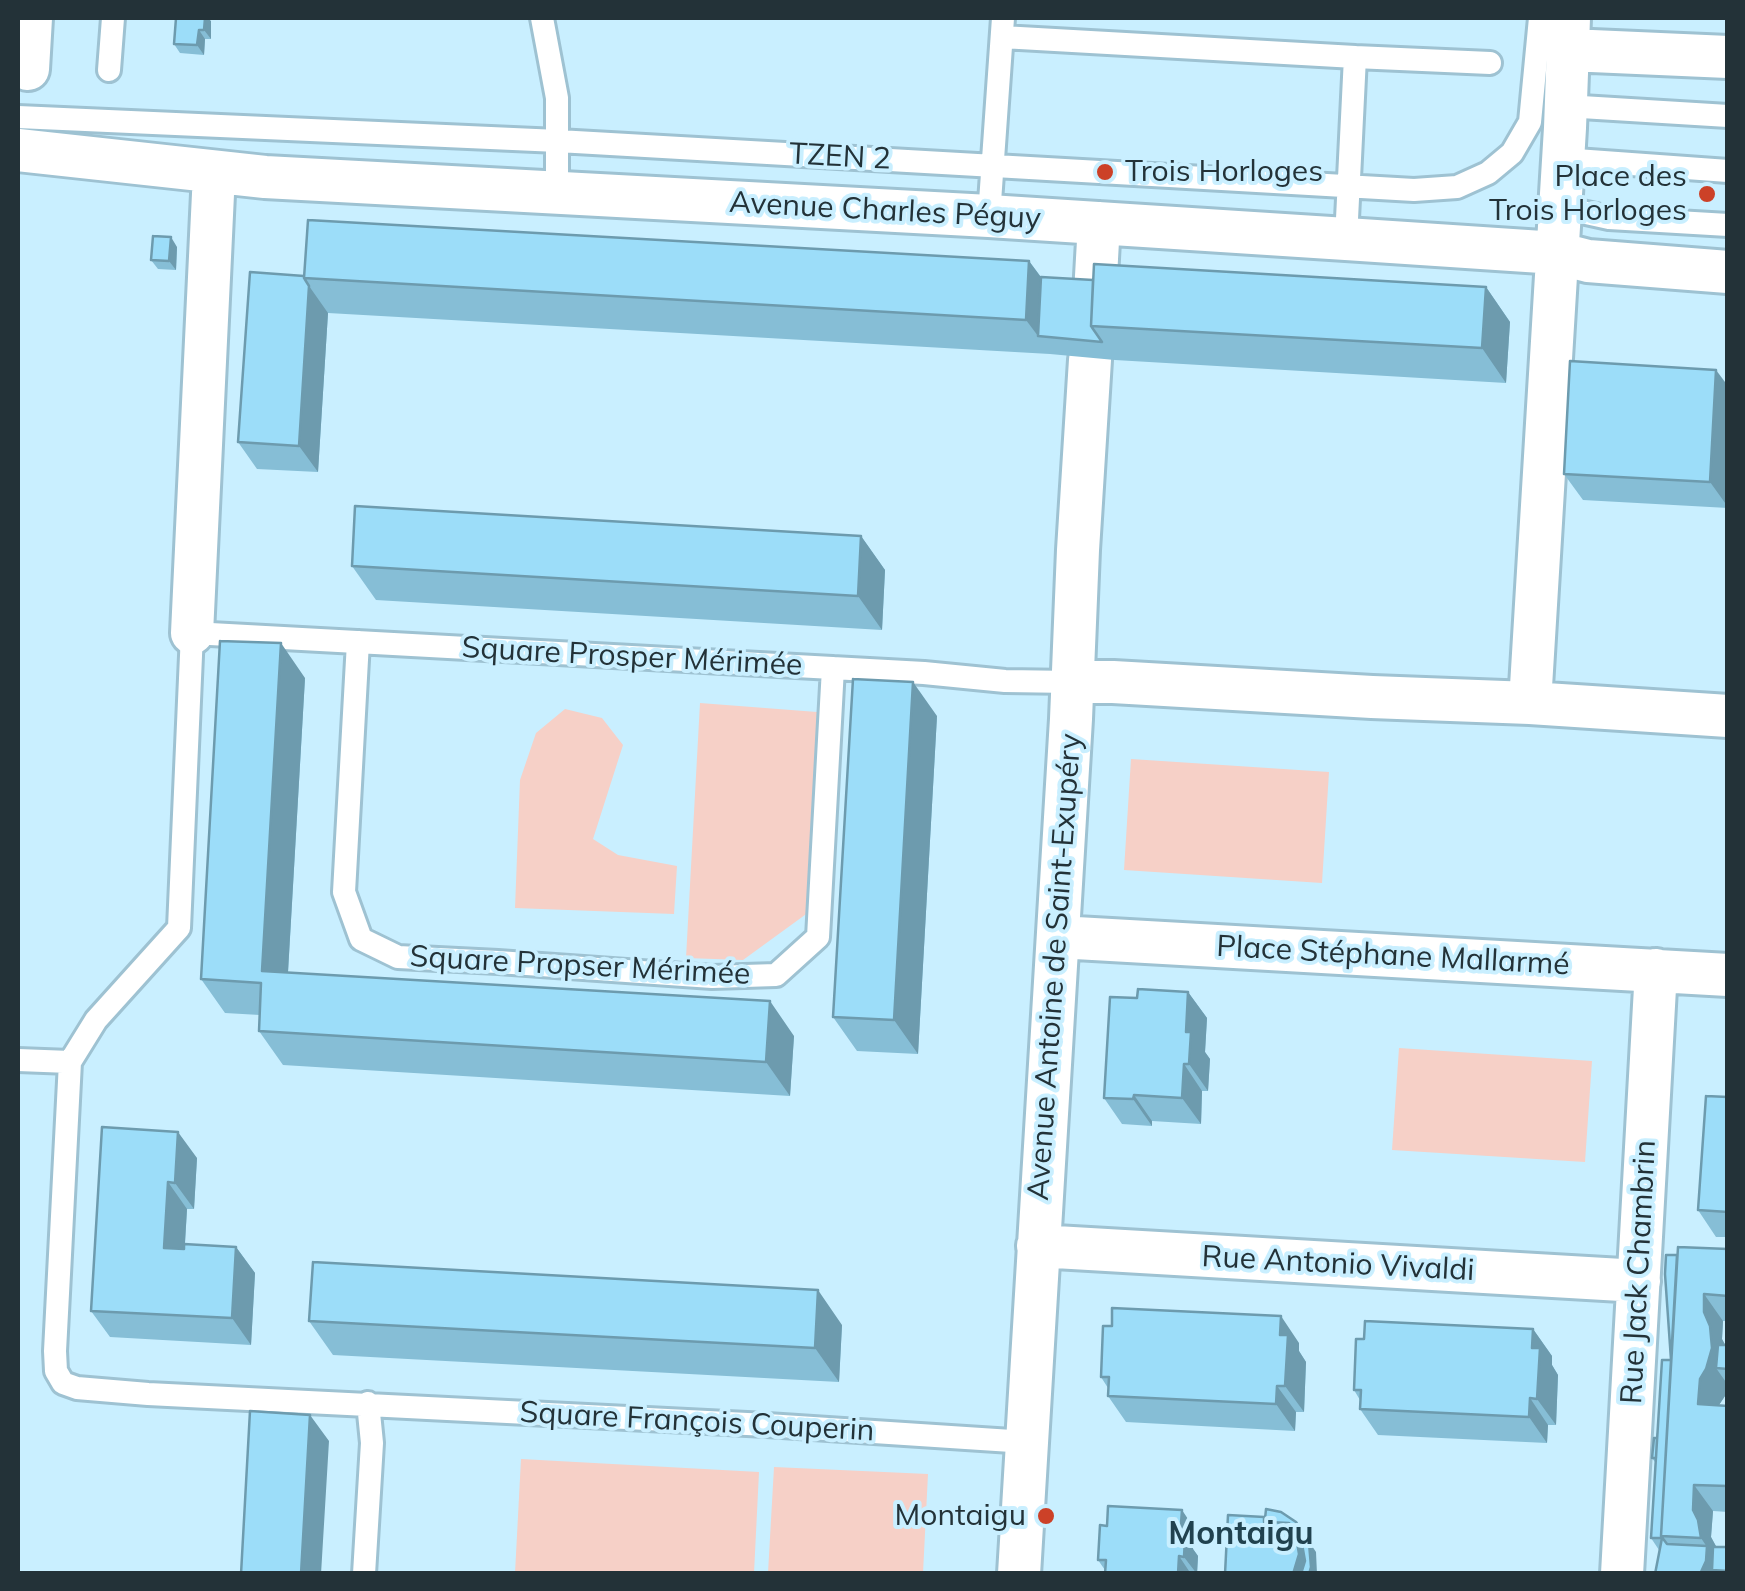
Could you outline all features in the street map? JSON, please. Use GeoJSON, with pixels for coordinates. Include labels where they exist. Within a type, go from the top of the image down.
{"type":"FeatureCollection","features":[{"type":"Feature","properties":{"kind":"street"},"geometry":{"type":"LineString","coordinates":[[28,69],[31,18]]}},
{"type":"Feature","properties":{"kind":"street"},"geometry":{"type":"LineString","coordinates":[[1530,704],[1570,41],[1728,57]]}},
{"type":"Feature","properties":{"kind":"street","name":"Avenue Charles Péguy"},"geometry":{"type":"LineString","coordinates":[[18,150],[214,173],[988,216],[1557,253]]}},
{"type":"Feature","properties":{"kind":"street"},"geometry":{"type":"LineString","coordinates":[[192,634],[214,173]]}},
{"type":"Feature","properties":{"kind":"street"},"geometry":{"type":"LineString","coordinates":[[1095,294],[1099,223]]}},
{"type":"Feature","properties":{"kind":"street"},"geometry":{"type":"LineString","coordinates":[[1557,253],[1588,261],[1728,272]]}},
{"type":"Feature","properties":{"kind":"street","name":"Avenue Antoine de Saint-Exupéry"},"geometry":{"type":"LineString","coordinates":[[1019,1574],[1090,360]]}},
{"type":"Feature","properties":{"kind":"street"},"geometry":{"type":"LineString","coordinates":[[1072,682],[1728,716]]}},
{"type":"Feature","properties":{"kind":"street","name":"Place Stéphane Mallarmé"},"geometry":{"type":"LineString","coordinates":[[1058,937],[1728,975]]}},
{"type":"Feature","properties":{"kind":"street","name":"Rue Jack Chambrin"},"geometry":{"type":"LineString","coordinates":[[1622,1574],[1656,970]]}},
{"type":"Feature","properties":{"kind":"street","name":"Rue Antonio Vivaldi"},"geometry":{"type":"LineString","coordinates":[[1038,1246],[1639,1281]]}},
{"type":"Feature","properties":{"kind":"lane"},"geometry":{"type":"LineString","coordinates":[[109,70],[112,18]]}},
{"type":"Feature","properties":{"kind":"lane"},"geometry":{"type":"LineString","coordinates":[[542,18],[557,98],[557,194]]}},
{"type":"Feature","properties":{"kind":"lane","name":"TZEN 2"},"geometry":{"type":"LineString","coordinates":[[18,117],[558,141],[1414,190],[1457,187],[1488,174],[1512,153],[1570,41],[1540,18]]}},
{"type":"Feature","properties":{"kind":"lane"},"geometry":{"type":"LineString","coordinates":[[988,216],[1002,27],[1355,57],[1490,63]]}},
{"type":"Feature","properties":{"kind":"lane"},"geometry":{"type":"LineString","coordinates":[[1346,239],[1355,57]]}},
{"type":"Feature","properties":{"kind":"lane"},"geometry":{"type":"LineString","coordinates":[[1565,106],[1728,116]]}},
{"type":"Feature","properties":{"kind":"lane"},"geometry":{"type":"LineString","coordinates":[[1562,159],[1728,171]]}},
{"type":"Feature","properties":{"kind":"lane"},"geometry":{"type":"LineString","coordinates":[[1559,208],[1608,218],[1728,225]]}},
{"type":"Feature","properties":{"kind":"lane"},"geometry":{"type":"LineString","coordinates":[[18,1060],[70,1062],[96,1020],[178,928],[192,634]]}},
{"type":"Feature","properties":{"kind":"lane","name":"Square Prosper Mérimée"},"geometry":{"type":"LineString","coordinates":[[192,634],[1072,682]]}},
{"type":"Feature","properties":{"kind":"lane","name":"Square Propser Mérimée"},"geometry":{"type":"LineString","coordinates":[[358,642],[344,892],[361,940],[398,958],[712,977],[776,975],[818,937],[834,668]]}},
{"type":"Feature","properties":{"kind":"lane","name":"Square François Couperin"},"geometry":{"type":"LineString","coordinates":[[70,1062],[55,1351],[56,1372],[62,1384],[148,1394],[368,1403],[1027,1442]]}},
{"type":"Feature","properties":{"kind":"lane"},"geometry":{"type":"LineString","coordinates":[[364,1574],[372,1444],[368,1403]]}},
{"type":"Feature","properties":{"kind":"shaded area"},"geometry":{"type":"Polygon","coordinates":[[[700,703],[817,712],[809,912],[743,960],[686,958],[700,703]]]}},
{"type":"Feature","properties":{"kind":"shaded area"},"geometry":{"type":"Polygon","coordinates":[[[565,709],[602,718],[623,745],[593,839],[618,855],[677,866],[674,914],[515,908],[520,780],[536,733],[565,709]]]}},
{"type":"Feature","properties":{"kind":"shaded area"},"geometry":{"type":"Polygon","coordinates":[[[1131,759],[1329,772],[1322,883],[1124,870],[1131,759]]]}},
{"type":"Feature","properties":{"kind":"shaded area"},"geometry":{"type":"Polygon","coordinates":[[[1399,1048],[1592,1061],[1585,1162],[1392,1150],[1399,1048]]]}},
{"type":"Feature","properties":{"kind":"shaded area"},"geometry":{"type":"Polygon","coordinates":[[[521,1459],[759,1472],[754,1573],[515,1573],[521,1459]]]}},
{"type":"Feature","properties":{"kind":"shaded area"},"geometry":{"type":"Polygon","coordinates":[[[774,1467],[928,1474],[923,1573],[768,1573],[774,1467]]]}},
{"type":"Feature","properties":{"kind":"building"},"geometry":{"type":"Polygon","coordinates":[[[176,18],[205,18],[197,45],[174,44],[176,18]]]}},
{"type":"Feature","properties":{"kind":"building"},"geometry":{"type":"Polygon","coordinates":[[[308,220],[1029,261],[1026,320],[304,278],[308,220]]]}},
{"type":"Feature","properties":{"kind":"building"},"geometry":{"type":"Polygon","coordinates":[[[153,236],[171,237],[169,261],[151,260],[153,236]]]}},
{"type":"Feature","properties":{"kind":"building"},"geometry":{"type":"Polygon","coordinates":[[[1094,264],[1486,287],[1482,348],[1091,326],[1094,264]]]}},
{"type":"Feature","properties":{"kind":"building"},"geometry":{"type":"Polygon","coordinates":[[[250,272],[304,276],[309,286],[299,446],[238,442],[250,272]]]}},
{"type":"Feature","properties":{"kind":"building"},"geometry":{"type":"Polygon","coordinates":[[[1041,277],[1093,280],[1091,326],[1102,342],[1038,336],[1041,277]]]}},
{"type":"Feature","properties":{"kind":"building"},"geometry":{"type":"Polygon","coordinates":[[[1570,361],[1716,370],[1710,482],[1564,474],[1570,361]]]}},
{"type":"Feature","properties":{"kind":"building"},"geometry":{"type":"Polygon","coordinates":[[[355,506],[861,536],[858,596],[352,566],[355,506]]]}},
{"type":"Feature","properties":{"kind":"building"},"geometry":{"type":"Polygon","coordinates":[[[220,641],[281,643],[262,971],[770,1001],[766,1062],[259,1031],[261,983],[201,979],[220,641]]]}},
{"type":"Feature","properties":{"kind":"building"},"geometry":{"type":"Polygon","coordinates":[[[853,679],[913,682],[894,1020],[833,1017],[853,679]]]}},
{"type":"Feature","properties":{"kind":"building"},"geometry":{"type":"Polygon","coordinates":[[[1138,989],[1188,992],[1186,1032],[1191,1032],[1182,1098],[1104,1098],[1110,997],[1137,998],[1138,989]]]}},
{"type":"Feature","properties":{"kind":"building"},"geometry":{"type":"Polygon","coordinates":[[[1706,1096],[1728,1097],[1728,1212],[1698,1210],[1706,1096]]]}},
{"type":"Feature","properties":{"kind":"building"},"geometry":{"type":"Polygon","coordinates":[[[102,1127],[178,1132],[175,1183],[168,1182],[164,1248],[184,1249],[184,1244],[236,1247],[232,1318],[91,1311],[102,1127]]]}},
{"type":"Feature","properties":{"kind":"building"},"geometry":{"type":"Polygon","coordinates":[[[1678,1247],[1728,1249],[1728,1296],[1704,1294],[1712,1348],[1700,1379],[1698,1404],[1728,1406],[1728,1486],[1694,1485],[1693,1510],[1701,1538],[1661,1536],[1678,1247]]]}},
{"type":"Feature","properties":{"kind":"building"},"geometry":{"type":"Polygon","coordinates":[[[1666,1255],[1677,1255],[1671,1360],[1665,1274],[1666,1255]]]}},
{"type":"Feature","properties":{"kind":"building"},"geometry":{"type":"Polygon","coordinates":[[[313,1262],[818,1290],[815,1348],[309,1321],[313,1262]]]}},
{"type":"Feature","properties":{"kind":"building"},"geometry":{"type":"Polygon","coordinates":[[[1112,1308],[1281,1316],[1280,1335],[1288,1335],[1285,1386],[1277,1386],[1276,1404],[1108,1396],[1109,1377],[1101,1377],[1103,1326],[1112,1326],[1112,1308]]]}},
{"type":"Feature","properties":{"kind":"building"},"geometry":{"type":"Polygon","coordinates":[[[1365,1321],[1533,1329],[1532,1348],[1540,1348],[1537,1399],[1530,1398],[1529,1417],[1360,1409],[1361,1390],[1354,1390],[1356,1339],[1364,1339],[1365,1321]]]}},
{"type":"Feature","properties":{"kind":"building"},"geometry":{"type":"Polygon","coordinates":[[[1718,1345],[1728,1345],[1728,1369],[1716,1368],[1718,1345]]]}},
{"type":"Feature","properties":{"kind":"building"},"geometry":{"type":"Polygon","coordinates":[[[1662,1360],[1671,1360],[1661,1536],[1667,1544],[1707,1546],[1700,1574],[1655,1574],[1662,1538],[1651,1538],[1662,1360]]]}},
{"type":"Feature","properties":{"kind":"building"},"geometry":{"type":"Polygon","coordinates":[[[250,1411],[310,1415],[301,1574],[241,1574],[250,1411]]]}},
{"type":"Feature","properties":{"kind":"building"},"geometry":{"type":"Polygon","coordinates":[[[1654,1438],[1656,1458],[1652,1458],[1654,1438]]]}},
{"type":"Feature","properties":{"kind":"building"},"geometry":{"type":"Polygon","coordinates":[[[1108,1506],[1182,1510],[1180,1537],[1185,1538],[1184,1557],[1179,1556],[1178,1574],[1105,1574],[1106,1560],[1098,1560],[1100,1525],[1107,1526],[1108,1506]]]}},
{"type":"Feature","properties":{"kind":"building"},"geometry":{"type":"Polygon","coordinates":[[[1266,1509],[1281,1512],[1296,1522],[1309,1543],[1309,1574],[1301,1574],[1305,1561],[1295,1532],[1289,1523],[1268,1522],[1266,1509]]]}},
{"type":"Feature","properties":{"kind":"building"},"geometry":{"type":"Polygon","coordinates":[[[1228,1515],[1289,1523],[1299,1554],[1293,1574],[1225,1574],[1228,1515]]]}},
{"type":"Feature","properties":{"kind":"building"},"geometry":{"type":"Polygon","coordinates":[[[1713,1547],[1728,1547],[1728,1571],[1712,1570],[1713,1547]]]}},
{"type":"Feature","properties":{"kind":"place","name":"Trois Horloges"},"geometry":{"type":"Point","coordinates":[1105,172]}},
{"type":"Feature","properties":{"kind":"place","name":"Place des Trois Horloges"},"geometry":{"type":"Point","coordinates":[1707,194]}},
{"type":"Feature","properties":{"kind":"place","name":"Montaigu"},"geometry":{"type":"Point","coordinates":[1046,1516]}},
{"type":"Feature","properties":{"kind":"district","name":"Montaigu"},"geometry":{"type":"Point","coordinates":[1241,1534]}}]}
